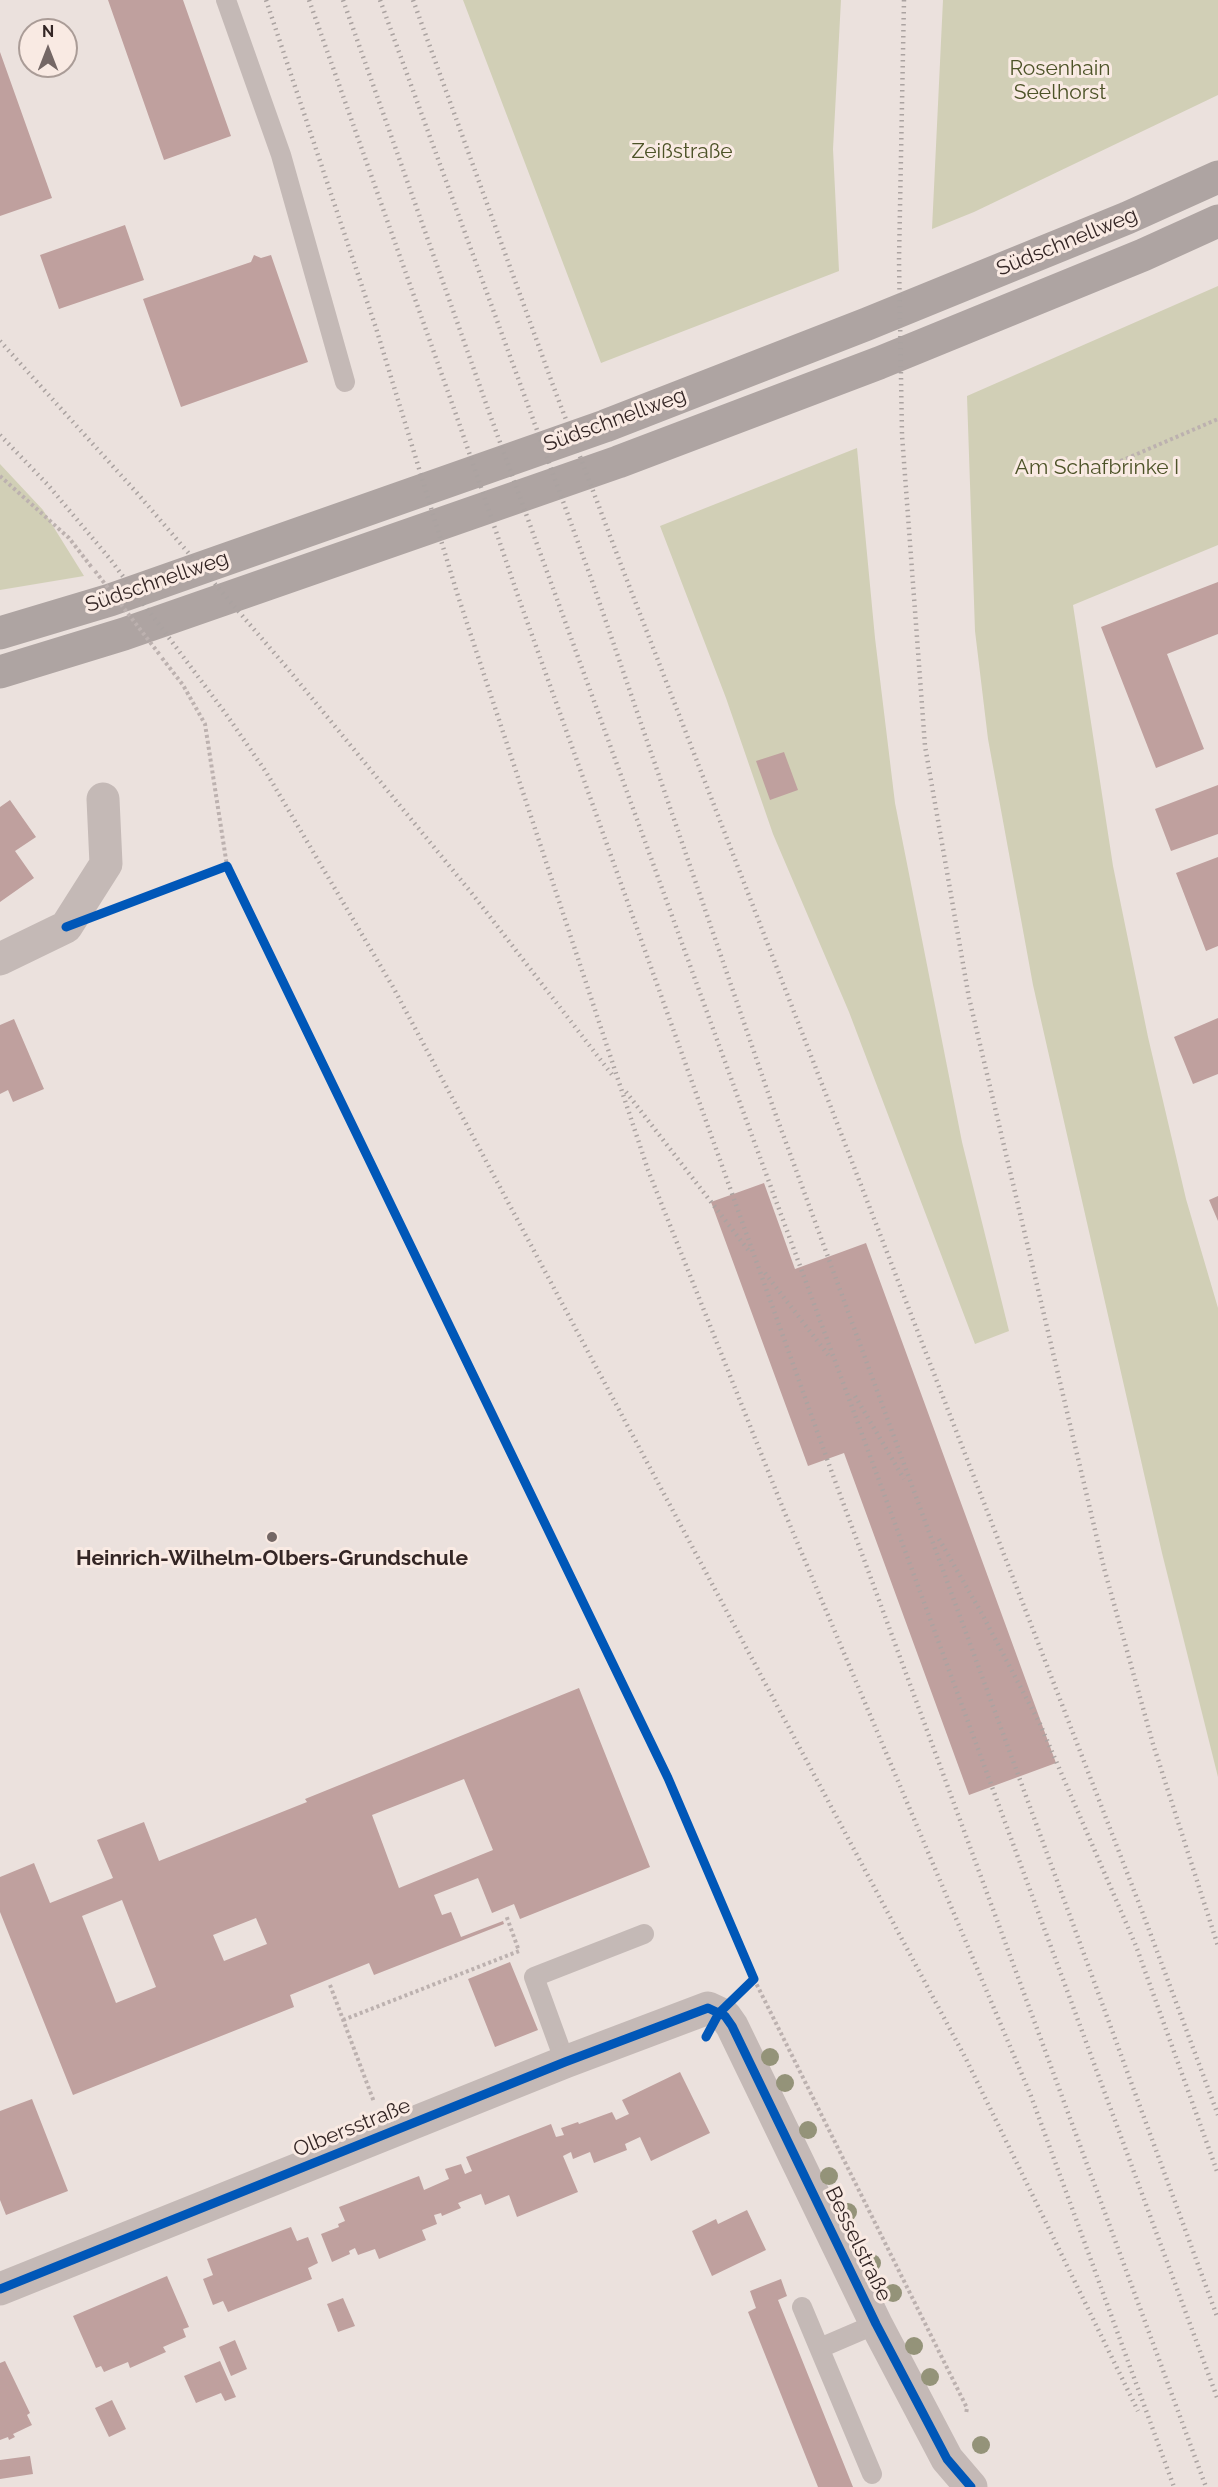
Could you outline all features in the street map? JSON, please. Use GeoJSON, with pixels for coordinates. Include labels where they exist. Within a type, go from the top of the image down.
{"type":"FeatureCollection","features":[{"type":"Feature","properties":{"kind":"highway","name":"Südschnellweg"},"geometry":{"type":"LineString","coordinates":[[0,633],[110,600],[605,426],[878,320],[1127,218],[1218,177]]}},
{"type":"Feature","properties":{"kind":"highway","name":"Südschnellweg"},"geometry":{"type":"LineString","coordinates":[[0,672],[124,634],[629,458],[879,363],[1143,255],[1218,221]]}},
{"type":"Feature","properties":{"kind":"street"},"geometry":{"type":"LineString","coordinates":[[0,959],[66,927],[106,864],[103,799]]}},
{"type":"Feature","properties":{"kind":"street","name":"Olbersstraße"},"geometry":{"type":"LineString","coordinates":[[0,2289],[695,2012],[708,2008],[719,2013]]}},
{"type":"Feature","properties":{"kind":"street","name":"Besselstraße"},"geometry":{"type":"LineString","coordinates":[[719,2013],[725,2016],[732,2026],[876,2324],[947,2459],[971,2487]]}},
{"type":"Feature","properties":{"kind":"lane"},"geometry":{"type":"LineString","coordinates":[[226,0],[281,154],[345,382]]}},
{"type":"Feature","properties":{"kind":"lane"},"geometry":{"type":"LineString","coordinates":[[565,2062],[534,1977],[644,1934]]}},
{"type":"Feature","properties":{"kind":"lane"},"geometry":{"type":"LineString","coordinates":[[802,2307],[872,2474]]}},
{"type":"Feature","properties":{"kind":"lane"},"geometry":{"type":"LineString","coordinates":[[820,2348],[876,2324]]}},
{"type":"Feature","properties":{"kind":"path"},"geometry":{"type":"LineString","coordinates":[[1093,473],[1218,419]]}},
{"type":"Feature","properties":{"kind":"path"},"geometry":{"type":"LineString","coordinates":[[0,477],[69,538],[183,685],[205,724],[227,866]]}},
{"type":"Feature","properties":{"kind":"path"},"geometry":{"type":"LineString","coordinates":[[344,2020],[519,1951],[506,1915]]}},
{"type":"Feature","properties":{"kind":"path"},"geometry":{"type":"LineString","coordinates":[[754,1979],[967,2408],[965,2418]]}},
{"type":"Feature","properties":{"kind":"path"},"geometry":{"type":"LineString","coordinates":[[330,1984],[386,2134]]}},
{"type":"Feature","properties":{"kind":"green space","name":"Zeißstraße"},"geometry":{"type":"Polygon","coordinates":[[[463,0],[841,0],[833,149],[839,271],[601,363],[463,0]]]}},
{"type":"Feature","properties":{"kind":"green space","name":"Rosenhain Seelhorst"},"geometry":{"type":"Polygon","coordinates":[[[943,0],[1218,0],[1218,95],[974,212],[932,229],[943,0]]]}},
{"type":"Feature","properties":{"kind":"green space","name":"Am Schafbrinke I"},"geometry":{"type":"Polygon","coordinates":[[[1218,286],[1218,545],[1073,605],[1113,866],[1148,1037],[1186,1199],[1218,1308],[1218,1777],[1162,1553],[1033,985],[988,739],[975,631],[967,396],[1218,286]]]}},
{"type":"Feature","properties":{"kind":"green space"},"geometry":{"type":"Polygon","coordinates":[[[857,448],[875,638],[895,803],[962,1142],[1009,1331],[975,1344],[849,1012],[773,834],[726,698],[660,526],[857,448]]]}},
{"type":"Feature","properties":{"kind":"green space"},"geometry":{"type":"Polygon","coordinates":[[[0,464],[43,510],[84,576],[0,590],[0,464]]]}},
{"type":"Feature","properties":{"kind":"building"},"geometry":{"type":"Polygon","coordinates":[[[108,0],[183,0],[231,136],[164,160],[108,0]]]}},
{"type":"Feature","properties":{"kind":"building"},"geometry":{"type":"Polygon","coordinates":[[[0,52],[52,198],[0,216],[0,52]]]}},
{"type":"Feature","properties":{"kind":"building"},"geometry":{"type":"Polygon","coordinates":[[[125,225],[144,280],[59,309],[40,255],[125,225]]]}},
{"type":"Feature","properties":{"kind":"building"},"geometry":{"type":"Polygon","coordinates":[[[254,255],[261,258],[271,255],[308,362],[181,407],[143,299],[251,262],[254,255]]]}},
{"type":"Feature","properties":{"kind":"building"},"geometry":{"type":"Polygon","coordinates":[[[1218,582],[1218,634],[1167,654],[1204,749],[1156,768],[1101,627],[1218,582]]]}},
{"type":"Feature","properties":{"kind":"building"},"geometry":{"type":"Polygon","coordinates":[[[784,752],[798,790],[770,800],[756,761],[784,752]]]}},
{"type":"Feature","properties":{"kind":"building"},"geometry":{"type":"Polygon","coordinates":[[[1218,785],[1218,834],[1171,851],[1155,809],[1218,785]]]}},
{"type":"Feature","properties":{"kind":"building"},"geometry":{"type":"Polygon","coordinates":[[[10,800],[36,837],[15,851],[34,878],[0,902],[0,807],[10,800]]]}},
{"type":"Feature","properties":{"kind":"building"},"geometry":{"type":"Polygon","coordinates":[[[1218,857],[1218,946],[1206,951],[1176,873],[1218,857]]]}},
{"type":"Feature","properties":{"kind":"building"},"geometry":{"type":"Polygon","coordinates":[[[1218,1018],[1218,1074],[1193,1084],[1174,1037],[1218,1018]]]}},
{"type":"Feature","properties":{"kind":"building"},"geometry":{"type":"Polygon","coordinates":[[[14,1019],[44,1089],[13,1102],[8,1090],[0,1094],[0,1025],[14,1019]]]}},
{"type":"Feature","properties":{"kind":"building"},"geometry":{"type":"Polygon","coordinates":[[[764,1183],[795,1269],[866,1243],[1056,1763],[969,1795],[844,1453],[808,1466],[711,1202],[764,1183]]]}},
{"type":"Feature","properties":{"kind":"building"},"geometry":{"type":"Polygon","coordinates":[[[1218,1196],[1218,1221],[1209,1200],[1218,1196]]]}},
{"type":"Feature","properties":{"kind":"building"},"geometry":{"type":"Polygon","coordinates":[[[579,1688],[650,1867],[520,1919],[514,1904],[492,1913],[478,1878],[434,1895],[442,1915],[451,1912],[461,1937],[503,1921],[504,1924],[374,1975],[369,1963],[290,1995],[294,2007],[73,2095],[0,1912],[0,1877],[34,1863],[50,1903],[113,1878],[97,1840],[144,1822],[159,1861],[307,1802],[305,1799],[579,1688]],[[464,1779],[372,1815],[399,1888],[493,1850],[464,1779]],[[122,1900],[82,1916],[116,2003],[156,1987],[122,1900]],[[256,1918],[213,1935],[224,1961],[267,1944],[256,1918]]]}},
{"type":"Feature","properties":{"kind":"building"},"geometry":{"type":"Polygon","coordinates":[[[510,1962],[538,2030],[495,2047],[468,1979],[510,1962]]]}},
{"type":"Feature","properties":{"kind":"building"},"geometry":{"type":"Polygon","coordinates":[[[680,2072],[710,2133],[651,2161],[640,2137],[625,2144],[627,2150],[594,2163],[590,2152],[573,2159],[571,2152],[563,2156],[578,2192],[517,2217],[509,2195],[485,2205],[481,2194],[458,2203],[461,2208],[442,2216],[441,2213],[434,2215],[437,2224],[422,2230],[426,2240],[379,2259],[375,2249],[358,2255],[355,2248],[349,2251],[350,2254],[332,2262],[321,2234],[339,2227],[338,2224],[345,2221],[339,2207],[419,2176],[424,2190],[449,2179],[445,2169],[461,2164],[465,2174],[472,2171],[466,2157],[551,2124],[556,2137],[564,2135],[561,2128],[612,2112],[616,2120],[629,2114],[622,2100],[680,2072]]]}},
{"type":"Feature","properties":{"kind":"building"},"geometry":{"type":"Polygon","coordinates":[[[32,2099],[68,2191],[6,2215],[0,2200],[0,2111],[32,2099]]]}},
{"type":"Feature","properties":{"kind":"building"},"geometry":{"type":"Polygon","coordinates":[[[747,2210],[766,2250],[712,2276],[692,2231],[716,2219],[718,2224],[747,2210]]]}},
{"type":"Feature","properties":{"kind":"building"},"geometry":{"type":"Polygon","coordinates":[[[291,2227],[297,2241],[308,2237],[318,2263],[308,2268],[312,2279],[228,2312],[223,2301],[213,2305],[203,2279],[213,2275],[207,2259],[291,2227]]]}},
{"type":"Feature","properties":{"kind":"building"},"geometry":{"type":"Polygon","coordinates":[[[167,2276],[189,2327],[183,2329],[186,2337],[163,2347],[166,2352],[130,2368],[128,2362],[104,2372],[101,2366],[96,2368],[73,2316],[167,2276]]]}},
{"type":"Feature","properties":{"kind":"building"},"geometry":{"type":"Polygon","coordinates":[[[781,2279],[787,2296],[778,2300],[853,2487],[818,2487],[748,2312],[756,2308],[750,2291],[781,2279]]]}},
{"type":"Feature","properties":{"kind":"building"},"geometry":{"type":"Polygon","coordinates":[[[343,2298],[355,2326],[338,2332],[327,2304],[343,2298]]]}},
{"type":"Feature","properties":{"kind":"building"},"geometry":{"type":"Polygon","coordinates":[[[235,2340],[247,2369],[231,2376],[219,2347],[235,2340]]]}},
{"type":"Feature","properties":{"kind":"building"},"geometry":{"type":"Polygon","coordinates":[[[5,2361],[30,2413],[27,2415],[32,2425],[13,2434],[15,2437],[9,2440],[8,2437],[0,2440],[0,2363],[5,2361]]]}},
{"type":"Feature","properties":{"kind":"building"},"geometry":{"type":"Polygon","coordinates":[[[220,2361],[236,2397],[225,2401],[221,2393],[196,2403],[184,2376],[220,2361]]]}},
{"type":"Feature","properties":{"kind":"building"},"geometry":{"type":"Polygon","coordinates":[[[112,2400],[126,2429],[109,2437],[95,2408],[112,2400]]]}},
{"type":"Feature","properties":{"kind":"building"},"geometry":{"type":"Polygon","coordinates":[[[30,2456],[33,2474],[0,2479],[0,2460],[30,2456]]]}},
{"type":"Feature","properties":{"kind":"railway"},"geometry":{"type":"LineString","coordinates":[[266,0],[376,328],[458,596],[648,1170],[784,1511],[1031,2096],[1174,2487]]}},
{"type":"Feature","properties":{"kind":"railway"},"geometry":{"type":"LineString","coordinates":[[309,0],[518,596],[831,1470],[1206,2487]]}},
{"type":"Feature","properties":{"kind":"railway"},"geometry":{"type":"LineString","coordinates":[[343,0],[489,412],[744,1114],[1218,2400]]}},
{"type":"Feature","properties":{"kind":"railway"},"geometry":{"type":"LineString","coordinates":[[380,0],[591,578],[774,1110],[1218,2319]]}},
{"type":"Feature","properties":{"kind":"railway"},"geometry":{"type":"LineString","coordinates":[[413,0],[554,388],[623,570],[1145,1919],[1218,2115]]}},
{"type":"Feature","properties":{"kind":"railway"},"geometry":{"type":"LineString","coordinates":[[904,0],[899,260],[902,435],[925,746],[969,998],[1104,1568],[1153,1744],[1218,1946]]}},
{"type":"Feature","properties":{"kind":"railway"},"geometry":{"type":"LineString","coordinates":[[0,341],[137,493],[288,669],[474,896],[613,1076]]}},
{"type":"Feature","properties":{"kind":"railway"},"geometry":{"type":"LineString","coordinates":[[0,435],[48,485],[110,559],[226,714],[266,772],[393,987],[966,2059],[1138,2411]]}},
{"type":"Feature","properties":{"kind":"railway"},"geometry":{"type":"LineString","coordinates":[[626,1092],[749,1251]]}},
{"type":"Feature","properties":{"kind":"railway"},"geometry":{"type":"LineString","coordinates":[[765,1273],[829,1356]]}},
{"type":"Feature","properties":{"kind":"railway"},"geometry":{"type":"LineString","coordinates":[[855,1396],[904,1479]]}},
{"type":"Feature","properties":{"kind":"railway"},"geometry":{"type":"LineString","coordinates":[[939,1539],[982,1614],[1040,1724],[1136,1946],[1218,2174]]}},
{"type":"Feature","properties":{"kind":"cycle path"},"geometry":{"type":"LineString","coordinates":[[66,927],[227,866],[668,1778],[754,1979],[719,2013],[706,2037]]}},
{"type":"Feature","properties":{"kind":"cycle path"},"geometry":{"type":"LineString","coordinates":[[0,2289],[565,2062],[708,2008],[725,2016],[732,2026],[876,2324],[947,2459],[971,2487]]}},
{"type":"Feature","properties":{"kind":"place","name":"Heinrich-Wilhelm-Olbers-Grundschule"},"geometry":{"type":"Point","coordinates":[272,1537]}}]}
